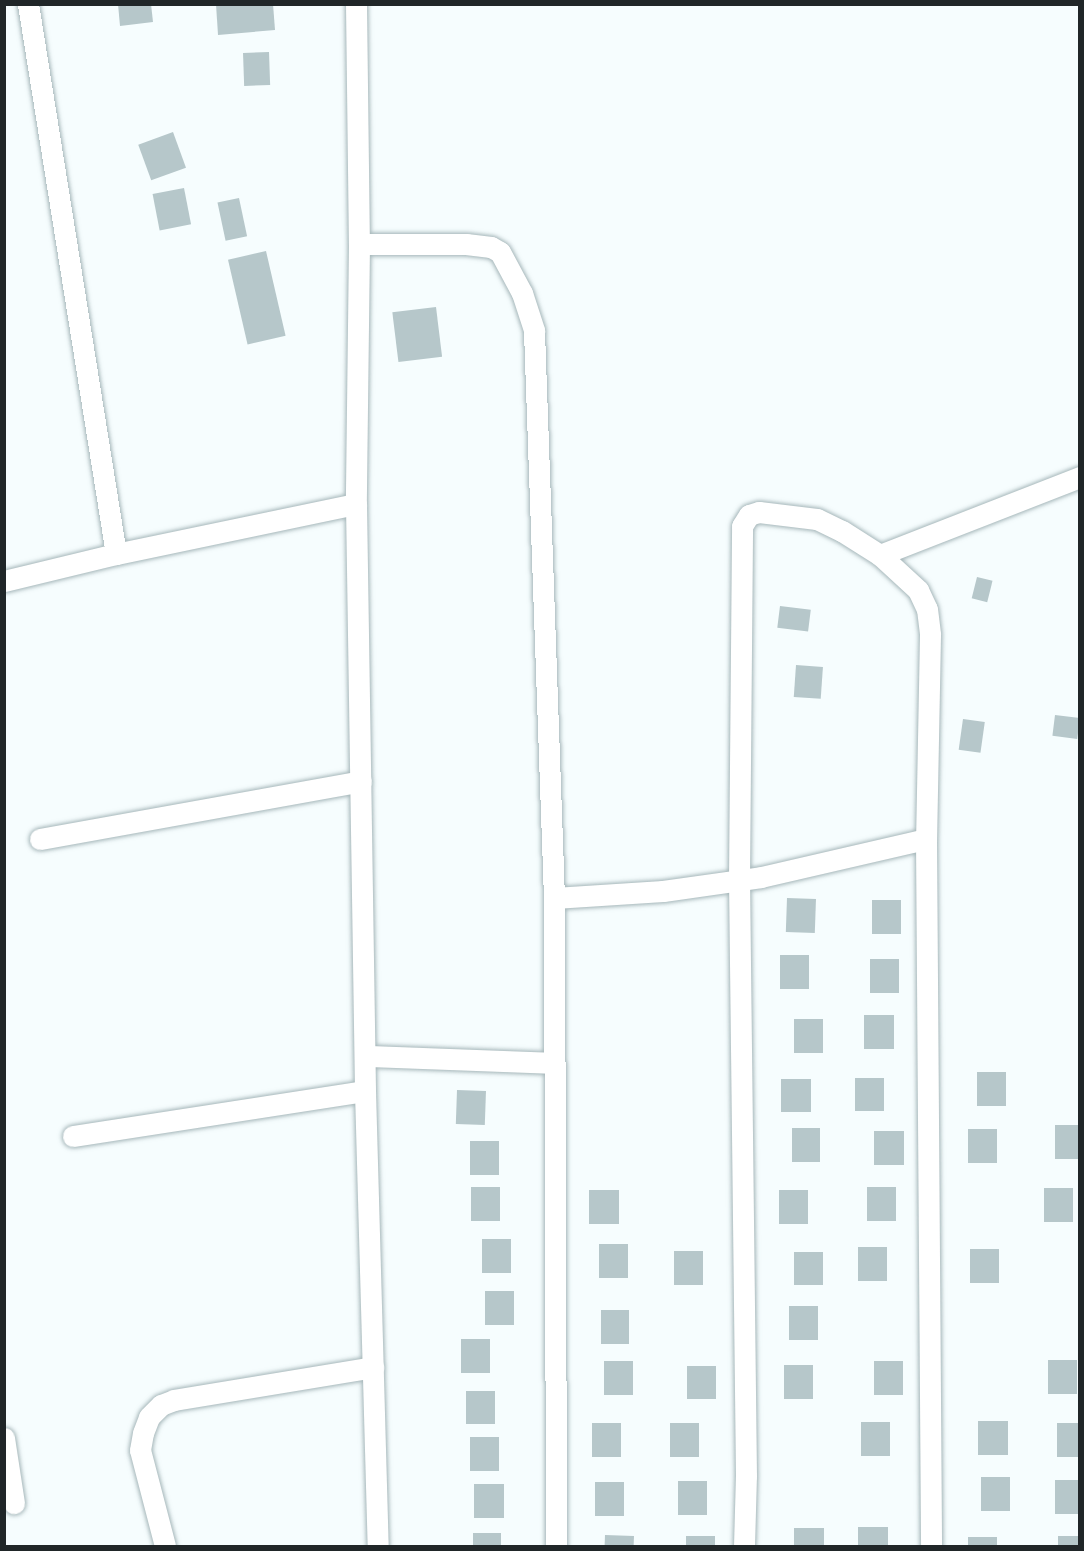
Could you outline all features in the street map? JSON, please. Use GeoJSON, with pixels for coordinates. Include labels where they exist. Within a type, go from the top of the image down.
{"type":"FeatureCollection","features":[{"type":"Feature","properties":{"kind":"street"},"geometry":{"type":"LineString","coordinates":[[28,4],[116,554]]}},
{"type":"Feature","properties":{"kind":"street"},"geometry":{"type":"LineString","coordinates":[[356,4],[359,244],[356,504],[365,1091],[378,1546]]}},
{"type":"Feature","properties":{"kind":"street"},"geometry":{"type":"LineString","coordinates":[[359,244],[466,244],[490,247],[500,252],[522,293],[534,331],[554,898],[556,1546]]}},
{"type":"Feature","properties":{"kind":"street"},"geometry":{"type":"LineString","coordinates":[[880,555],[1080,477]]}},
{"type":"Feature","properties":{"kind":"street"},"geometry":{"type":"LineString","coordinates":[[4,581],[116,554],[356,504]]}},
{"type":"Feature","properties":{"kind":"street"},"geometry":{"type":"LineString","coordinates":[[744,1546],[746,1476],[739,879],[742,526],[749,515],[759,512],[817,519],[880,555],[918,590],[927,609],[930,635],[926,839],[931,1546]]}},
{"type":"Feature","properties":{"kind":"street"},"geometry":{"type":"LineString","coordinates":[[40,839],[361,781]]}},
{"type":"Feature","properties":{"kind":"street"},"geometry":{"type":"LineString","coordinates":[[554,898],[663,891],[760,877],[926,839]]}},
{"type":"Feature","properties":{"kind":"street"},"geometry":{"type":"LineString","coordinates":[[366,1056],[553,1063]]}},
{"type":"Feature","properties":{"kind":"street"},"geometry":{"type":"LineString","coordinates":[[73,1136],[365,1091]]}},
{"type":"Feature","properties":{"kind":"street"},"geometry":{"type":"LineString","coordinates":[[165,1546],[140,1450],[142,1433],[149,1417],[161,1405],[174,1400],[373,1367]]}},
{"type":"Feature","properties":{"kind":"street"},"geometry":{"type":"LineString","coordinates":[[4,1438],[14,1503]]}},
{"type":"Feature","properties":{"kind":"building"},"geometry":{"type":"Polygon","coordinates":[[[118,4],[151,4],[153,22],[120,26],[118,4]]]}},
{"type":"Feature","properties":{"kind":"building"},"geometry":{"type":"Polygon","coordinates":[[[216,4],[273,4],[275,30],[218,35],[216,4]]]}},
{"type":"Feature","properties":{"kind":"building"},"geometry":{"type":"Polygon","coordinates":[[[269,52],[270,85],[244,86],[243,53],[269,52]]]}},
{"type":"Feature","properties":{"kind":"building"},"geometry":{"type":"Polygon","coordinates":[[[173,132],[186,168],[151,180],[138,145],[173,132]]]}},
{"type":"Feature","properties":{"kind":"building"},"geometry":{"type":"Polygon","coordinates":[[[184,188],[191,224],[160,230],[153,194],[184,188]]]}},
{"type":"Feature","properties":{"kind":"building"},"geometry":{"type":"Polygon","coordinates":[[[239,198],[247,236],[226,241],[217,203],[239,198]]]}},
{"type":"Feature","properties":{"kind":"building"},"geometry":{"type":"Polygon","coordinates":[[[266,251],[286,336],[248,345],[228,260],[266,251]]]}},
{"type":"Feature","properties":{"kind":"building"},"geometry":{"type":"Polygon","coordinates":[[[436,307],[442,357],[398,362],[392,312],[436,307]]]}},
{"type":"Feature","properties":{"kind":"building"},"geometry":{"type":"Polygon","coordinates":[[[977,577],[993,581],[987,602],[972,598],[977,577]]]}},
{"type":"Feature","properties":{"kind":"building"},"geometry":{"type":"Polygon","coordinates":[[[780,606],[811,610],[808,632],[777,628],[780,606]]]}},
{"type":"Feature","properties":{"kind":"building"},"geometry":{"type":"Polygon","coordinates":[[[796,665],[823,667],[821,699],[794,697],[796,665]]]}},
{"type":"Feature","properties":{"kind":"building"},"geometry":{"type":"Polygon","coordinates":[[[1055,715],[1080,718],[1077,739],[1052,736],[1055,715]]]}},
{"type":"Feature","properties":{"kind":"building"},"geometry":{"type":"Polygon","coordinates":[[[963,719],[985,722],[980,753],[959,750],[963,719]]]}},
{"type":"Feature","properties":{"kind":"building"},"geometry":{"type":"Polygon","coordinates":[[[787,898],[816,899],[815,933],[786,932],[787,898]]]}},
{"type":"Feature","properties":{"kind":"building"},"geometry":{"type":"Polygon","coordinates":[[[872,900],[901,900],[901,934],[872,934],[872,900]]]}},
{"type":"Feature","properties":{"kind":"building"},"geometry":{"type":"Polygon","coordinates":[[[780,955],[809,955],[809,989],[780,989],[780,955]]]}},
{"type":"Feature","properties":{"kind":"building"},"geometry":{"type":"Polygon","coordinates":[[[870,959],[899,959],[899,993],[870,993],[870,959]]]}},
{"type":"Feature","properties":{"kind":"building"},"geometry":{"type":"Polygon","coordinates":[[[864,1015],[894,1015],[894,1049],[864,1049],[864,1015]]]}},
{"type":"Feature","properties":{"kind":"building"},"geometry":{"type":"Polygon","coordinates":[[[794,1019],[823,1019],[823,1053],[794,1053],[794,1019]]]}},
{"type":"Feature","properties":{"kind":"building"},"geometry":{"type":"Polygon","coordinates":[[[977,1072],[1006,1072],[1006,1106],[977,1106],[977,1072]]]}},
{"type":"Feature","properties":{"kind":"building"},"geometry":{"type":"Polygon","coordinates":[[[855,1078],[884,1078],[884,1111],[855,1111],[855,1078]]]}},
{"type":"Feature","properties":{"kind":"building"},"geometry":{"type":"Polygon","coordinates":[[[781,1079],[811,1079],[811,1112],[781,1112],[781,1079]]]}},
{"type":"Feature","properties":{"kind":"building"},"geometry":{"type":"Polygon","coordinates":[[[457,1090],[486,1091],[485,1125],[456,1124],[457,1090]]]}},
{"type":"Feature","properties":{"kind":"building"},"geometry":{"type":"Polygon","coordinates":[[[1055,1125],[1080,1125],[1080,1159],[1055,1159],[1055,1125]]]}},
{"type":"Feature","properties":{"kind":"building"},"geometry":{"type":"Polygon","coordinates":[[[792,1128],[820,1128],[820,1162],[792,1162],[792,1128]]]}},
{"type":"Feature","properties":{"kind":"building"},"geometry":{"type":"Polygon","coordinates":[[[968,1129],[997,1129],[997,1163],[968,1163],[968,1129]]]}},
{"type":"Feature","properties":{"kind":"building"},"geometry":{"type":"Polygon","coordinates":[[[874,1131],[904,1131],[904,1165],[874,1165],[874,1131]]]}},
{"type":"Feature","properties":{"kind":"building"},"geometry":{"type":"Polygon","coordinates":[[[470,1141],[499,1141],[499,1175],[470,1175],[470,1141]]]}},
{"type":"Feature","properties":{"kind":"building"},"geometry":{"type":"Polygon","coordinates":[[[471,1187],[500,1187],[500,1221],[471,1221],[471,1187]]]}},
{"type":"Feature","properties":{"kind":"building"},"geometry":{"type":"Polygon","coordinates":[[[867,1187],[896,1187],[896,1221],[867,1221],[867,1187]]]}},
{"type":"Feature","properties":{"kind":"building"},"geometry":{"type":"Polygon","coordinates":[[[1044,1188],[1073,1188],[1073,1222],[1044,1222],[1044,1188]]]}},
{"type":"Feature","properties":{"kind":"building"},"geometry":{"type":"Polygon","coordinates":[[[589,1190],[619,1190],[619,1224],[589,1224],[589,1190]]]}},
{"type":"Feature","properties":{"kind":"building"},"geometry":{"type":"Polygon","coordinates":[[[779,1190],[808,1190],[808,1224],[779,1224],[779,1190]]]}},
{"type":"Feature","properties":{"kind":"building"},"geometry":{"type":"Polygon","coordinates":[[[482,1239],[511,1239],[511,1273],[482,1273],[482,1239]]]}},
{"type":"Feature","properties":{"kind":"building"},"geometry":{"type":"Polygon","coordinates":[[[599,1244],[628,1244],[628,1278],[599,1278],[599,1244]]]}},
{"type":"Feature","properties":{"kind":"building"},"geometry":{"type":"Polygon","coordinates":[[[858,1247],[887,1247],[887,1281],[858,1281],[858,1247]]]}},
{"type":"Feature","properties":{"kind":"building"},"geometry":{"type":"Polygon","coordinates":[[[970,1249],[999,1249],[999,1283],[970,1283],[970,1249]]]}},
{"type":"Feature","properties":{"kind":"building"},"geometry":{"type":"Polygon","coordinates":[[[674,1251],[703,1251],[703,1285],[674,1285],[674,1251]]]}},
{"type":"Feature","properties":{"kind":"building"},"geometry":{"type":"Polygon","coordinates":[[[794,1252],[823,1252],[823,1285],[794,1285],[794,1252]]]}},
{"type":"Feature","properties":{"kind":"building"},"geometry":{"type":"Polygon","coordinates":[[[485,1291],[514,1291],[514,1325],[485,1325],[485,1291]]]}},
{"type":"Feature","properties":{"kind":"building"},"geometry":{"type":"Polygon","coordinates":[[[789,1306],[818,1306],[818,1340],[789,1340],[789,1306]]]}},
{"type":"Feature","properties":{"kind":"building"},"geometry":{"type":"Polygon","coordinates":[[[601,1310],[629,1310],[629,1344],[601,1344],[601,1310]]]}},
{"type":"Feature","properties":{"kind":"building"},"geometry":{"type":"Polygon","coordinates":[[[461,1339],[490,1339],[490,1373],[461,1373],[461,1339]]]}},
{"type":"Feature","properties":{"kind":"building"},"geometry":{"type":"Polygon","coordinates":[[[1048,1360],[1077,1360],[1077,1394],[1048,1394],[1048,1360]]]}},
{"type":"Feature","properties":{"kind":"building"},"geometry":{"type":"Polygon","coordinates":[[[604,1361],[633,1361],[633,1395],[604,1395],[604,1361]]]}},
{"type":"Feature","properties":{"kind":"building"},"geometry":{"type":"Polygon","coordinates":[[[874,1361],[903,1361],[903,1395],[874,1395],[874,1361]]]}},
{"type":"Feature","properties":{"kind":"building"},"geometry":{"type":"Polygon","coordinates":[[[784,1365],[813,1365],[813,1399],[784,1399],[784,1365]]]}},
{"type":"Feature","properties":{"kind":"building"},"geometry":{"type":"Polygon","coordinates":[[[687,1366],[716,1366],[716,1399],[687,1399],[687,1366]]]}},
{"type":"Feature","properties":{"kind":"building"},"geometry":{"type":"Polygon","coordinates":[[[466,1391],[495,1391],[495,1424],[466,1424],[466,1391]]]}},
{"type":"Feature","properties":{"kind":"building"},"geometry":{"type":"Polygon","coordinates":[[[978,1421],[1008,1421],[1008,1455],[978,1455],[978,1421]]]}},
{"type":"Feature","properties":{"kind":"building"},"geometry":{"type":"Polygon","coordinates":[[[861,1422],[890,1422],[890,1456],[861,1456],[861,1422]]]}},
{"type":"Feature","properties":{"kind":"building"},"geometry":{"type":"Polygon","coordinates":[[[592,1423],[621,1423],[621,1457],[592,1457],[592,1423]]]}},
{"type":"Feature","properties":{"kind":"building"},"geometry":{"type":"Polygon","coordinates":[[[670,1423],[699,1423],[699,1457],[670,1457],[670,1423]]]}},
{"type":"Feature","properties":{"kind":"building"},"geometry":{"type":"Polygon","coordinates":[[[1057,1423],[1080,1423],[1080,1457],[1057,1457],[1057,1423]]]}},
{"type":"Feature","properties":{"kind":"building"},"geometry":{"type":"Polygon","coordinates":[[[470,1437],[499,1437],[499,1471],[470,1471],[470,1437]]]}},
{"type":"Feature","properties":{"kind":"building"},"geometry":{"type":"Polygon","coordinates":[[[981,1477],[1010,1477],[1010,1511],[981,1511],[981,1477]]]}},
{"type":"Feature","properties":{"kind":"building"},"geometry":{"type":"Polygon","coordinates":[[[1055,1480],[1080,1480],[1080,1514],[1055,1514],[1055,1480]]]}},
{"type":"Feature","properties":{"kind":"building"},"geometry":{"type":"Polygon","coordinates":[[[678,1481],[707,1481],[707,1515],[678,1515],[678,1481]]]}},
{"type":"Feature","properties":{"kind":"building"},"geometry":{"type":"Polygon","coordinates":[[[595,1482],[624,1482],[624,1516],[595,1516],[595,1482]]]}},
{"type":"Feature","properties":{"kind":"building"},"geometry":{"type":"Polygon","coordinates":[[[474,1484],[504,1484],[504,1518],[474,1518],[474,1484]]]}},
{"type":"Feature","properties":{"kind":"building"},"geometry":{"type":"Polygon","coordinates":[[[858,1527],[888,1527],[888,1546],[858,1546],[858,1527]]]}},
{"type":"Feature","properties":{"kind":"building"},"geometry":{"type":"Polygon","coordinates":[[[794,1528],[824,1528],[824,1546],[794,1546],[794,1528]]]}},
{"type":"Feature","properties":{"kind":"building"},"geometry":{"type":"Polygon","coordinates":[[[473,1533],[501,1533],[501,1546],[473,1546],[473,1533]]]}},
{"type":"Feature","properties":{"kind":"building"},"geometry":{"type":"Polygon","coordinates":[[[605,1535],[634,1536],[634,1546],[605,1546],[605,1535]]]}},
{"type":"Feature","properties":{"kind":"building"},"geometry":{"type":"Polygon","coordinates":[[[686,1536],[715,1536],[715,1546],[686,1546],[686,1536]]]}},
{"type":"Feature","properties":{"kind":"building"},"geometry":{"type":"Polygon","coordinates":[[[1058,1536],[1080,1536],[1080,1546],[1058,1546],[1058,1536]]]}},
{"type":"Feature","properties":{"kind":"building"},"geometry":{"type":"Polygon","coordinates":[[[968,1537],[997,1537],[997,1546],[968,1546],[968,1537]]]}}]}
